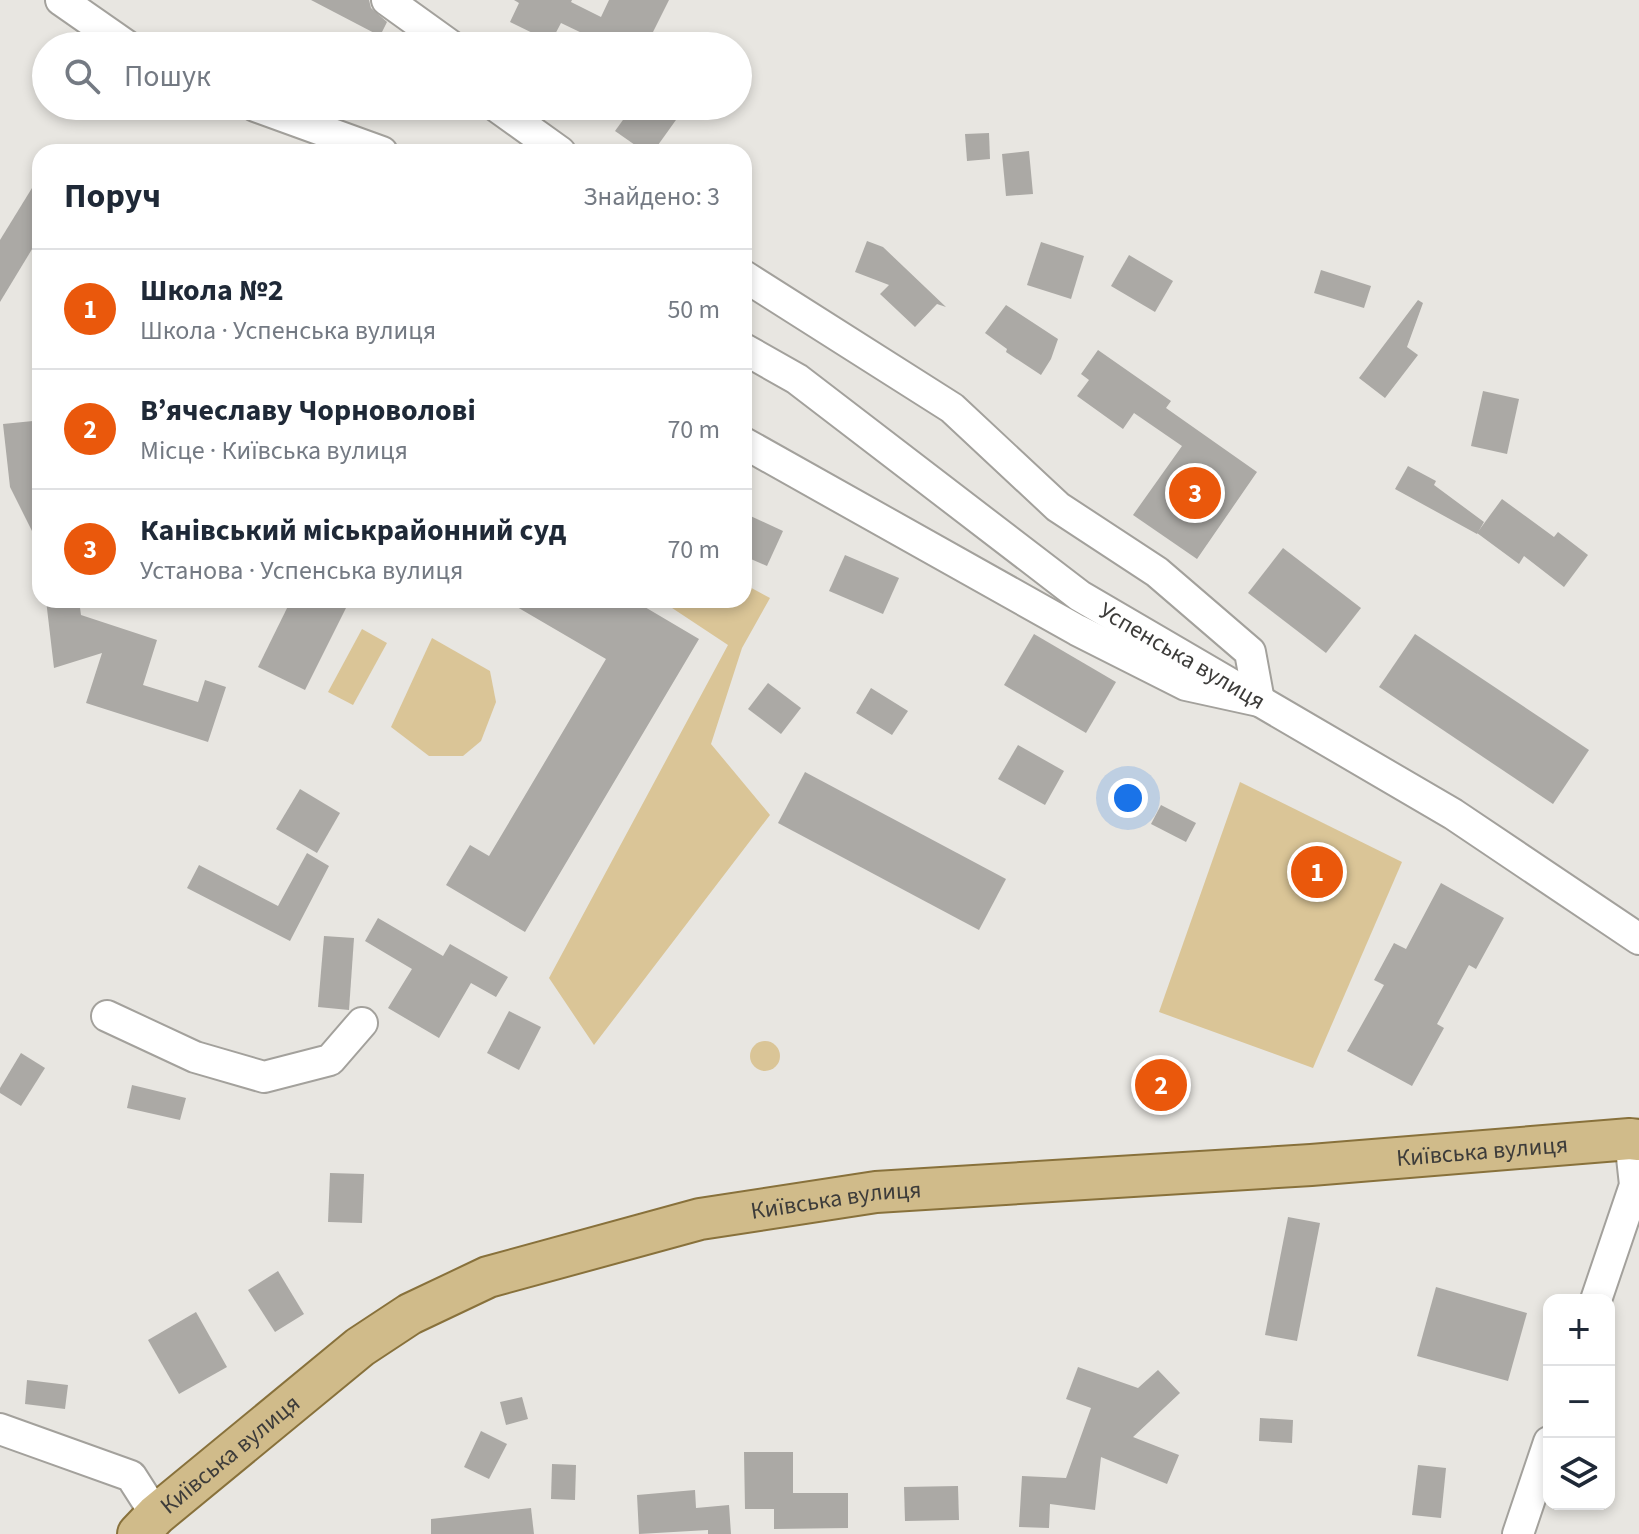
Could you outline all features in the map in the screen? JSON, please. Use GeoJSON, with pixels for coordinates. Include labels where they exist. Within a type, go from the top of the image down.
{"type":"FeatureCollection","features":[{"type":"Feature","properties":{"kind":"main road","name":"Київська вулиця"},"geometry":{"type":"LineString","coordinates":[[147,1525],[360,1347],[410,1314],[488,1277],[700,1219],[876,1192],[1326,1164],[1636,1138]]}},
{"type":"Feature","properties":{"kind":"street"},"geometry":{"type":"LineString","coordinates":[[61,0],[107,32]]}},
{"type":"Feature","properties":{"kind":"street"},"geometry":{"type":"LineString","coordinates":[[387,0],[432,32]]}},
{"type":"Feature","properties":{"kind":"street"},"geometry":{"type":"LineString","coordinates":[[294,120],[360,144]]}},
{"type":"Feature","properties":{"kind":"street"},"geometry":{"type":"LineString","coordinates":[[515,120],[549,144]]}},
{"type":"Feature","properties":{"kind":"street"},"geometry":{"type":"LineString","coordinates":[[752,281],[952,408],[1058,507],[1157,572],[1250,652],[1259,701],[1186,685],[1118,651],[752,447]]}},
{"type":"Feature","properties":{"kind":"street","name":"Успенська вулиця"},"geometry":{"type":"LineString","coordinates":[[752,354],[797,379],[1080,596],[1453,814],[1639,939]]}},
{"type":"Feature","properties":{"kind":"street"},"geometry":{"type":"LineString","coordinates":[[107,1016],[195,1057],[264,1077],[330,1060],[362,1023]]}},
{"type":"Feature","properties":{"kind":"street"},"geometry":{"type":"LineString","coordinates":[[1598,1294],[1635,1185],[1636,1138]]}},
{"type":"Feature","properties":{"kind":"street"},"geometry":{"type":"LineString","coordinates":[[0,1429],[131,1476],[147,1525]]}},
{"type":"Feature","properties":{"kind":"street"},"geometry":{"type":"LineString","coordinates":[[1518,1534],[1543,1460]]}},
{"type":"Feature","properties":{"kind":"shaded area"},"geometry":{"type":"Polygon","coordinates":[[[752,588],[770,598],[742,648],[711,744],[770,815],[594,1045],[549,978],[728,645],[672,608],[752,608],[752,588]]]}},
{"type":"Feature","properties":{"kind":"shaded area"},"geometry":{"type":"Polygon","coordinates":[[[362,629],[387,643],[353,705],[328,692],[362,629]]]}},
{"type":"Feature","properties":{"kind":"shaded area"},"geometry":{"type":"Polygon","coordinates":[[[432,638],[490,671],[496,702],[481,741],[463,756],[429,756],[391,727],[432,638]]]}},
{"type":"Feature","properties":{"kind":"shaded area"},"geometry":{"type":"Polygon","coordinates":[[[1240,782],[1402,862],[1313,1068],[1159,1012],[1240,782]]]}},
{"type":"Feature","properties":{"kind":"shaded area"},"geometry":{"type":"Polygon","coordinates":[[[765,1041],[775,1046],[780,1056],[775,1066],[765,1071],[755,1066],[750,1056],[755,1046],[765,1041]]]}},
{"type":"Feature","properties":{"kind":"building"},"geometry":{"type":"Polygon","coordinates":[[[311,0],[369,0],[371,8],[387,22],[382,32],[372,32],[311,0]]]}},
{"type":"Feature","properties":{"kind":"building"},"geometry":{"type":"Polygon","coordinates":[[[514,0],[572,0],[601,17],[609,0],[669,0],[653,32],[580,32],[561,23],[556,32],[530,32],[510,22],[519,3],[514,0]]]}},
{"type":"Feature","properties":{"kind":"building"},"geometry":{"type":"Polygon","coordinates":[[[623,120],[676,120],[659,144],[634,144],[615,131],[623,120]]]}},
{"type":"Feature","properties":{"kind":"building"},"geometry":{"type":"Polygon","coordinates":[[[989,133],[990,159],[967,161],[965,134],[989,133]]]}},
{"type":"Feature","properties":{"kind":"building"},"geometry":{"type":"Polygon","coordinates":[[[1029,151],[1033,194],[1006,196],[1002,154],[1029,151]]]}},
{"type":"Feature","properties":{"kind":"building"},"geometry":{"type":"Polygon","coordinates":[[[32,188],[32,249],[0,302],[0,240],[32,188]]]}},
{"type":"Feature","properties":{"kind":"building"},"geometry":{"type":"Polygon","coordinates":[[[867,241],[883,247],[946,307],[937,304],[915,327],[880,294],[889,285],[855,272],[867,241]]]}},
{"type":"Feature","properties":{"kind":"building"},"geometry":{"type":"Polygon","coordinates":[[[1041,242],[1084,256],[1071,299],[1027,285],[1041,242]]]}},
{"type":"Feature","properties":{"kind":"building"},"geometry":{"type":"Polygon","coordinates":[[[1129,255],[1173,281],[1155,312],[1111,286],[1129,255]]]}},
{"type":"Feature","properties":{"kind":"building"},"geometry":{"type":"Polygon","coordinates":[[[1321,270],[1371,286],[1364,308],[1314,293],[1321,270]]]}},
{"type":"Feature","properties":{"kind":"building"},"geometry":{"type":"Polygon","coordinates":[[[1418,300],[1423,303],[1407,347],[1418,355],[1385,398],[1359,378],[1418,300]]]}},
{"type":"Feature","properties":{"kind":"building"},"geometry":{"type":"Polygon","coordinates":[[[1006,305],[1058,339],[1041,375],[1006,352],[1007,349],[985,333],[1006,305]]]}},
{"type":"Feature","properties":{"kind":"building"},"geometry":{"type":"Polygon","coordinates":[[[1098,350],[1171,401],[1166,408],[1257,472],[1197,559],[1133,515],[1182,446],[1134,413],[1123,429],[1077,396],[1089,380],[1081,374],[1098,350]]]}},
{"type":"Feature","properties":{"kind":"building"},"geometry":{"type":"Polygon","coordinates":[[[1483,391],[1519,399],[1507,454],[1471,446],[1483,391]]]}},
{"type":"Feature","properties":{"kind":"building"},"geometry":{"type":"Polygon","coordinates":[[[32,421],[32,531],[10,487],[3,424],[32,421]]]}},
{"type":"Feature","properties":{"kind":"building"},"geometry":{"type":"Polygon","coordinates":[[[1408,466],[1436,481],[1434,485],[1484,522],[1477,534],[1395,489],[1408,466]]]}},
{"type":"Feature","properties":{"kind":"building"},"geometry":{"type":"Polygon","coordinates":[[[1502,499],[1554,537],[1558,532],[1588,555],[1564,587],[1524,556],[1519,564],[1477,533],[1502,499]]]}},
{"type":"Feature","properties":{"kind":"building"},"geometry":{"type":"Polygon","coordinates":[[[752,517],[783,531],[767,566],[752,559],[752,517]]]}},
{"type":"Feature","properties":{"kind":"building"},"geometry":{"type":"Polygon","coordinates":[[[1283,548],[1361,608],[1326,653],[1248,593],[1283,548]]]}},
{"type":"Feature","properties":{"kind":"building"},"geometry":{"type":"Polygon","coordinates":[[[845,555],[899,578],[883,614],[829,591],[845,555]]]}},
{"type":"Feature","properties":{"kind":"building"},"geometry":{"type":"Polygon","coordinates":[[[47,608],[80,608],[81,615],[157,640],[143,685],[198,702],[205,680],[226,687],[208,742],[86,703],[102,653],[54,668],[47,608]]]}},
{"type":"Feature","properties":{"kind":"building"},"geometry":{"type":"Polygon","coordinates":[[[287,608],[346,608],[305,690],[258,667],[287,608]]]}},
{"type":"Feature","properties":{"kind":"building"},"geometry":{"type":"Polygon","coordinates":[[[519,608],[647,608],[699,639],[525,932],[446,885],[470,845],[489,856],[606,659],[519,608]]]}},
{"type":"Feature","properties":{"kind":"building"},"geometry":{"type":"Polygon","coordinates":[[[1034,634],[1116,682],[1086,733],[1004,685],[1034,634]]]}},
{"type":"Feature","properties":{"kind":"building"},"geometry":{"type":"Polygon","coordinates":[[[1415,634],[1589,750],[1553,804],[1379,687],[1415,634]]]}},
{"type":"Feature","properties":{"kind":"building"},"geometry":{"type":"Polygon","coordinates":[[[768,683],[801,708],[781,734],[748,709],[768,683]]]}},
{"type":"Feature","properties":{"kind":"building"},"geometry":{"type":"Polygon","coordinates":[[[871,688],[908,711],[892,735],[856,713],[871,688]]]}},
{"type":"Feature","properties":{"kind":"building"},"geometry":{"type":"Polygon","coordinates":[[[1018,745],[1064,771],[1045,805],[998,779],[1018,745]]]}},
{"type":"Feature","properties":{"kind":"building"},"geometry":{"type":"Polygon","coordinates":[[[805,772],[1006,879],[979,930],[778,823],[805,772]]]}},
{"type":"Feature","properties":{"kind":"building"},"geometry":{"type":"Polygon","coordinates":[[[300,789],[340,813],[317,853],[276,829],[300,789]]]}},
{"type":"Feature","properties":{"kind":"building"},"geometry":{"type":"Polygon","coordinates":[[[1161,805],[1196,823],[1186,842],[1151,824],[1161,805]]]}},
{"type":"Feature","properties":{"kind":"building"},"geometry":{"type":"Polygon","coordinates":[[[307,853],[329,866],[290,941],[187,888],[199,865],[278,906],[307,853]]]}},
{"type":"Feature","properties":{"kind":"building"},"geometry":{"type":"Polygon","coordinates":[[[1441,883],[1504,918],[1476,969],[1469,965],[1437,1024],[1444,1028],[1412,1086],[1347,1051],[1384,985],[1374,980],[1394,943],[1406,949],[1441,883]]]}},
{"type":"Feature","properties":{"kind":"building"},"geometry":{"type":"Polygon","coordinates":[[[378,918],[443,956],[450,944],[508,977],[496,997],[471,983],[439,1038],[388,1008],[412,969],[365,941],[378,918]]]}},
{"type":"Feature","properties":{"kind":"building"},"geometry":{"type":"Polygon","coordinates":[[[324,936],[354,938],[349,1010],[318,1007],[324,936]]]}},
{"type":"Feature","properties":{"kind":"building"},"geometry":{"type":"Polygon","coordinates":[[[509,1011],[541,1027],[519,1070],[487,1053],[509,1011]]]}},
{"type":"Feature","properties":{"kind":"building"},"geometry":{"type":"Polygon","coordinates":[[[21,1053],[45,1068],[21,1106],[0,1093],[0,1088],[21,1053]]]}},
{"type":"Feature","properties":{"kind":"building"},"geometry":{"type":"Polygon","coordinates":[[[132,1085],[186,1098],[180,1120],[127,1108],[132,1085]]]}},
{"type":"Feature","properties":{"kind":"building"},"geometry":{"type":"Polygon","coordinates":[[[330,1173],[364,1174],[362,1223],[328,1222],[330,1173]]]}},
{"type":"Feature","properties":{"kind":"building"},"geometry":{"type":"Polygon","coordinates":[[[1288,1217],[1320,1223],[1297,1341],[1265,1335],[1288,1217]]]}},
{"type":"Feature","properties":{"kind":"building"},"geometry":{"type":"Polygon","coordinates":[[[278,1271],[304,1314],[275,1332],[248,1290],[278,1271]]]}},
{"type":"Feature","properties":{"kind":"building"},"geometry":{"type":"Polygon","coordinates":[[[1436,1287],[1527,1313],[1508,1381],[1417,1356],[1436,1287]]]}},
{"type":"Feature","properties":{"kind":"building"},"geometry":{"type":"Polygon","coordinates":[[[196,1312],[227,1367],[179,1394],[148,1340],[196,1312]]]}},
{"type":"Feature","properties":{"kind":"building"},"geometry":{"type":"Polygon","coordinates":[[[1078,1367],[1138,1388],[1158,1370],[1180,1393],[1133,1437],[1179,1455],[1167,1484],[1101,1457],[1095,1510],[1050,1504],[1049,1528],[1019,1527],[1022,1476],[1066,1478],[1091,1408],[1066,1399],[1078,1367]]]}},
{"type":"Feature","properties":{"kind":"building"},"geometry":{"type":"Polygon","coordinates":[[[27,1380],[68,1385],[65,1409],[25,1404],[27,1380]]]}},
{"type":"Feature","properties":{"kind":"building"},"geometry":{"type":"Polygon","coordinates":[[[522,1397],[528,1419],[506,1425],[500,1402],[522,1397]]]}},
{"type":"Feature","properties":{"kind":"building"},"geometry":{"type":"Polygon","coordinates":[[[1260,1418],[1293,1420],[1292,1443],[1259,1441],[1260,1418]]]}},
{"type":"Feature","properties":{"kind":"building"},"geometry":{"type":"Polygon","coordinates":[[[481,1431],[507,1444],[489,1479],[464,1467],[481,1431]]]}},
{"type":"Feature","properties":{"kind":"building"},"geometry":{"type":"Polygon","coordinates":[[[744,1452],[793,1452],[793,1493],[848,1493],[848,1528],[774,1529],[774,1509],[745,1509],[744,1452]]]}},
{"type":"Feature","properties":{"kind":"building"},"geometry":{"type":"Polygon","coordinates":[[[552,1464],[576,1465],[575,1500],[551,1499],[552,1464]]]}},
{"type":"Feature","properties":{"kind":"building"},"geometry":{"type":"Polygon","coordinates":[[[1418,1465],[1446,1468],[1441,1518],[1412,1515],[1418,1465]]]}},
{"type":"Feature","properties":{"kind":"building"},"geometry":{"type":"Polygon","coordinates":[[[958,1486],[959,1520],[905,1521],[904,1487],[958,1486]]]}},
{"type":"Feature","properties":{"kind":"building"},"geometry":{"type":"Polygon","coordinates":[[[695,1490],[696,1508],[729,1505],[731,1534],[708,1534],[708,1530],[639,1534],[637,1495],[695,1490]]]}},
{"type":"Feature","properties":{"kind":"building"},"geometry":{"type":"Polygon","coordinates":[[[531,1508],[534,1534],[431,1534],[431,1519],[531,1508]]]}},
{"type":"Feature","properties":{"kind":"place","name":"Канівський міськрайонний суд"},"geometry":{"type":"Point","coordinates":[1195,493]}},
{"type":"Feature","properties":{"kind":"place","name":"Школа №2"},"geometry":{"type":"Point","coordinates":[1317,872]}},
{"type":"Feature","properties":{"kind":"place","name":"В’ячеславу Чорноволові"},"geometry":{"type":"Point","coordinates":[1161,1085]}}]}
